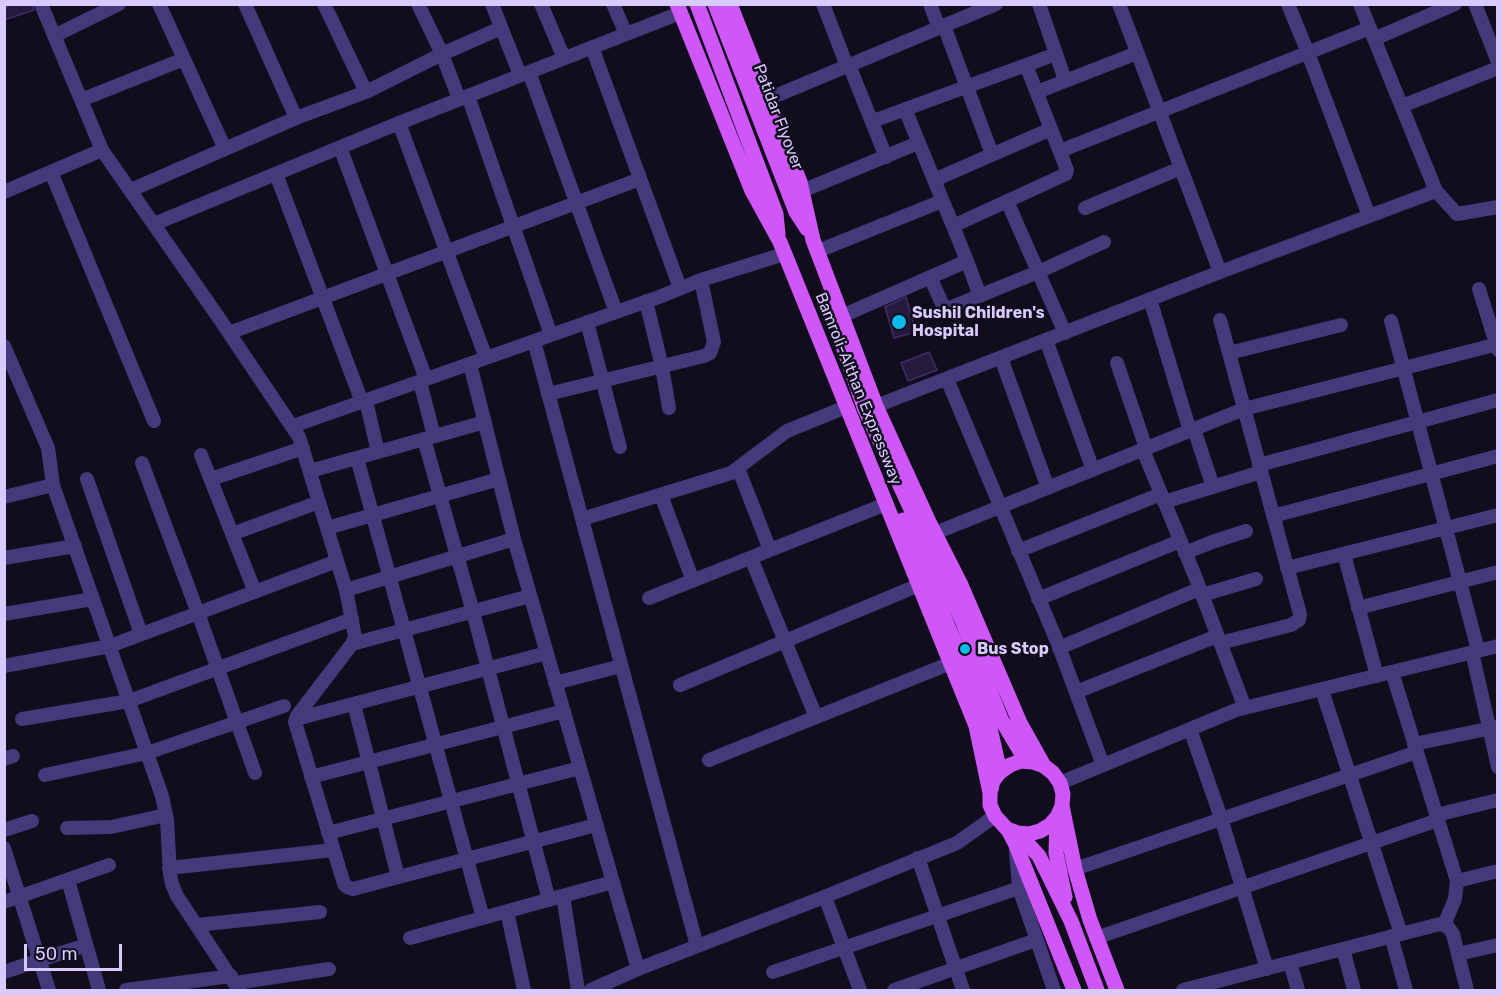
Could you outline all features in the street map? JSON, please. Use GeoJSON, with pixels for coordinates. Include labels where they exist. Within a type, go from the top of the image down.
{"type":"FeatureCollection","features":[{"type":"Feature","properties":{"kind":"main road"},"geometry":{"type":"LineString","coordinates":[[697,4],[776,214],[782,248]]}},
{"type":"Feature","properties":{"kind":"main road","name":"Patidar Flyover"},"geometry":{"type":"LineString","coordinates":[[715,4],[796,212],[815,245]]}},
{"type":"Feature","properties":{"kind":"main road"},"geometry":{"type":"LineString","coordinates":[[730,4],[802,191],[815,245],[876,406],[961,585],[1020,723],[1044,766]]}},
{"type":"Feature","properties":{"kind":"main road","name":"Bamroli-Althan Expressway"},"geometry":{"type":"LineString","coordinates":[[678,9],[752,191],[782,248],[951,663],[976,726],[990,793]]}},
{"type":"Feature","properties":{"kind":"main road"},"geometry":{"type":"LineString","coordinates":[[840,310],[840,338],[864,407],[962,620],[1001,719],[1026,761]]}},
{"type":"Feature","properties":{"kind":"main road"},"geometry":{"type":"LineString","coordinates":[[809,317],[827,338],[989,724],[1000,772]]}},
{"type":"Feature","properties":{"kind":"main road"},"geometry":{"type":"LineString","coordinates":[[1071,921],[1056,853],[1063,794],[1060,783],[1044,766],[1026,761],[1010,765],[1000,772],[993,782],[990,805],[994,816],[1039,856],[1071,921],[1097,990]]}},
{"type":"Feature","properties":{"kind":"main road"},"geometry":{"type":"LineString","coordinates":[[1013,835],[1040,831],[1050,825],[1060,811]]}},
{"type":"Feature","properties":{"kind":"main road"},"geometry":{"type":"LineString","coordinates":[[1060,811],[1096,938],[1117,990]]}},
{"type":"Feature","properties":{"kind":"main road"},"geometry":{"type":"LineString","coordinates":[[1013,835],[1074,990]]}},
{"type":"Feature","properties":{"kind":"street"},"geometry":{"type":"LineString","coordinates":[[41,4],[102,150],[292,426],[303,448],[346,590],[355,637],[352,645],[296,719],[296,729],[344,884],[353,889],[596,825]]}},
{"type":"Feature","properties":{"kind":"street"},"geometry":{"type":"LineString","coordinates":[[54,36],[119,4]]}},
{"type":"Feature","properties":{"kind":"street"},"geometry":{"type":"LineString","coordinates":[[159,4],[225,149]]}},
{"type":"Feature","properties":{"kind":"street"},"geometry":{"type":"LineString","coordinates":[[245,4],[296,118]]}},
{"type":"Feature","properties":{"kind":"street"},"geometry":{"type":"LineString","coordinates":[[324,4],[366,92]]}},
{"type":"Feature","properties":{"kind":"street"},"geometry":{"type":"LineString","coordinates":[[418,4],[463,98],[513,227],[551,335]]}},
{"type":"Feature","properties":{"kind":"street"},"geometry":{"type":"LineString","coordinates":[[492,4],[501,28],[525,73],[577,203],[616,312]]}},
{"type":"Feature","properties":{"kind":"street"},"geometry":{"type":"LineString","coordinates":[[541,4],[564,58]]}},
{"type":"Feature","properties":{"kind":"street"},"geometry":{"type":"LineString","coordinates":[[613,4],[626,34]]}},
{"type":"Feature","properties":{"kind":"street"},"geometry":{"type":"LineString","coordinates":[[823,4],[886,157]]}},
{"type":"Feature","properties":{"kind":"street"},"geometry":{"type":"LineString","coordinates":[[930,4],[967,86],[992,154]]}},
{"type":"Feature","properties":{"kind":"street"},"geometry":{"type":"LineString","coordinates":[[768,99],[996,4]]}},
{"type":"Feature","properties":{"kind":"street"},"geometry":{"type":"LineString","coordinates":[[1040,4],[1065,80]]}},
{"type":"Feature","properties":{"kind":"street"},"geometry":{"type":"LineString","coordinates":[[1119,4],[1220,272]]}},
{"type":"Feature","properties":{"kind":"street"},"geometry":{"type":"LineString","coordinates":[[1288,4],[1369,216]]}},
{"type":"Feature","properties":{"kind":"street"},"geometry":{"type":"LineString","coordinates":[[1360,4],[1436,191],[1457,214],[1497,207]]}},
{"type":"Feature","properties":{"kind":"street"},"geometry":{"type":"LineString","coordinates":[[1060,151],[1308,53],[1372,34],[1455,4]]}},
{"type":"Feature","properties":{"kind":"street"},"geometry":{"type":"LineString","coordinates":[[1475,4],[1497,62]]}},
{"type":"Feature","properties":{"kind":"street"},"geometry":{"type":"LineString","coordinates":[[154,224],[399,123],[626,34],[678,9]]}},
{"type":"Feature","properties":{"kind":"street"},"geometry":{"type":"LineString","coordinates":[[131,190],[296,118],[366,92],[501,28]]}},
{"type":"Feature","properties":{"kind":"street"},"geometry":{"type":"LineString","coordinates":[[592,47],[680,288]]}},
{"type":"Feature","properties":{"kind":"street"},"geometry":{"type":"LineString","coordinates":[[1037,92],[1137,53]]}},
{"type":"Feature","properties":{"kind":"street"},"geometry":{"type":"LineString","coordinates":[[873,121],[1056,54]]}},
{"type":"Feature","properties":{"kind":"street"},"geometry":{"type":"LineString","coordinates":[[81,99],[184,59]]}},
{"type":"Feature","properties":{"kind":"street"},"geometry":{"type":"LineString","coordinates":[[953,226],[1066,174],[1067,170],[1026,64]]}},
{"type":"Feature","properties":{"kind":"street"},"geometry":{"type":"LineString","coordinates":[[1402,106],[1497,68]]}},
{"type":"Feature","properties":{"kind":"street"},"geometry":{"type":"LineString","coordinates":[[905,109],[980,296]]}},
{"type":"Feature","properties":{"kind":"street"},"geometry":{"type":"LineString","coordinates":[[399,123],[486,358]]}},
{"type":"Feature","properties":{"kind":"street"},"geometry":{"type":"LineString","coordinates":[[934,180],[1051,129]]}},
{"type":"Feature","properties":{"kind":"street"},"geometry":{"type":"LineString","coordinates":[[802,191],[918,142]]}},
{"type":"Feature","properties":{"kind":"street"},"geometry":{"type":"LineString","coordinates":[[340,147],[387,272],[423,381],[429,438],[440,496],[474,612],[549,900]]}},
{"type":"Feature","properties":{"kind":"street"},"geometry":{"type":"LineString","coordinates":[[4,192],[102,150]]}},
{"type":"Feature","properties":{"kind":"street"},"geometry":{"type":"LineString","coordinates":[[1085,208],[1181,168]]}},
{"type":"Feature","properties":{"kind":"street"},"geometry":{"type":"LineString","coordinates":[[51,172],[154,421]]}},
{"type":"Feature","properties":{"kind":"street"},"geometry":{"type":"LineString","coordinates":[[276,174],[322,298],[364,401],[378,452]]}},
{"type":"Feature","properties":{"kind":"street"},"geometry":{"type":"LineString","coordinates":[[229,333],[640,179]]}},
{"type":"Feature","properties":{"kind":"street"},"geometry":{"type":"LineString","coordinates":[[876,406],[1220,272],[1436,191]]}},
{"type":"Feature","properties":{"kind":"street"},"geometry":{"type":"LineString","coordinates":[[815,245],[942,201]]}},
{"type":"Feature","properties":{"kind":"street"},"geometry":{"type":"LineString","coordinates":[[1007,201],[1065,333]]}},
{"type":"Feature","properties":{"kind":"street"},"geometry":{"type":"LineString","coordinates":[[930,277],[944,308],[947,309],[1104,242]]}},
{"type":"Feature","properties":{"kind":"street"},"geometry":{"type":"LineString","coordinates":[[292,426],[616,312],[782,248]]}},
{"type":"Feature","properties":{"kind":"street"},"geometry":{"type":"LineString","coordinates":[[840,310],[967,261]]}},
{"type":"Feature","properties":{"kind":"street"},"geometry":{"type":"LineString","coordinates":[[548,394],[710,353],[714,342],[701,280]]}},
{"type":"Feature","properties":{"kind":"street"},"geometry":{"type":"LineString","coordinates":[[935,533],[1244,409],[1497,346],[1479,289]]}},
{"type":"Feature","properties":{"kind":"street"},"geometry":{"type":"LineString","coordinates":[[1150,299],[1192,430],[1213,487]]}},
{"type":"Feature","properties":{"kind":"street"},"geometry":{"type":"LineString","coordinates":[[646,301],[669,408]]}},
{"type":"Feature","properties":{"kind":"street"},"geometry":{"type":"LineString","coordinates":[[1076,692],[1219,639],[1296,623],[1299,620],[1300,614],[1220,320]]}},
{"type":"Feature","properties":{"kind":"street"},"geometry":{"type":"LineString","coordinates":[[1390,321],[1460,581],[1493,728],[1497,767]]}},
{"type":"Feature","properties":{"kind":"street"},"geometry":{"type":"LineString","coordinates":[[587,322],[620,447]]}},
{"type":"Feature","properties":{"kind":"street"},"geometry":{"type":"LineString","coordinates":[[1228,352],[1341,325]]}},
{"type":"Feature","properties":{"kind":"street"},"geometry":{"type":"LineString","coordinates":[[1046,340],[1092,470]]}},
{"type":"Feature","properties":{"kind":"street"},"geometry":{"type":"LineString","coordinates":[[534,341],[697,946]]}},
{"type":"Feature","properties":{"kind":"street"},"geometry":{"type":"LineString","coordinates":[[4,346],[48,448],[53,485],[162,796],[166,815],[172,884],[177,896],[235,983]]}},
{"type":"Feature","properties":{"kind":"street"},"geometry":{"type":"LineString","coordinates":[[1001,358],[1048,488]]}},
{"type":"Feature","properties":{"kind":"street"},"geometry":{"type":"LineString","coordinates":[[1116,363],[1144,449],[1245,708]]}},
{"type":"Feature","properties":{"kind":"street"},"geometry":{"type":"LineString","coordinates":[[470,364],[514,539],[638,969]]}},
{"type":"Feature","properties":{"kind":"street"},"geometry":{"type":"LineString","coordinates":[[947,379],[1059,648],[1103,765]]}},
{"type":"Feature","properties":{"kind":"street"},"geometry":{"type":"LineString","coordinates":[[1018,551],[1163,498],[1213,487],[1260,469],[1497,400]]}},
{"type":"Feature","properties":{"kind":"street"},"geometry":{"type":"LineString","coordinates":[[582,519],[722,477],[738,468],[787,430],[846,407]]}},
{"type":"Feature","properties":{"kind":"street"},"geometry":{"type":"LineString","coordinates":[[310,471],[484,422]]}},
{"type":"Feature","properties":{"kind":"street"},"geometry":{"type":"LineString","coordinates":[[211,479],[303,448]]}},
{"type":"Feature","properties":{"kind":"street"},"geometry":{"type":"LineString","coordinates":[[201,455],[255,592]]}},
{"type":"Feature","properties":{"kind":"street"},"geometry":{"type":"LineString","coordinates":[[1273,516],[1497,456]]}},
{"type":"Feature","properties":{"kind":"street"},"geometry":{"type":"LineString","coordinates":[[357,458],[483,918]]}},
{"type":"Feature","properties":{"kind":"street"},"geometry":{"type":"LineString","coordinates":[[142,463],[255,773]]}},
{"type":"Feature","properties":{"kind":"street"},"geometry":{"type":"LineString","coordinates":[[738,468],[770,550]]}},
{"type":"Feature","properties":{"kind":"street"},"geometry":{"type":"LineString","coordinates":[[87,479],[141,634]]}},
{"type":"Feature","properties":{"kind":"street"},"geometry":{"type":"LineString","coordinates":[[327,528],[499,479]]}},
{"type":"Feature","properties":{"kind":"street"},"geometry":{"type":"LineString","coordinates":[[4,497],[53,485]]}},
{"type":"Feature","properties":{"kind":"street"},"geometry":{"type":"LineString","coordinates":[[661,495],[693,581]]}},
{"type":"Feature","properties":{"kind":"street"},"geometry":{"type":"LineString","coordinates":[[232,534],[319,502]]}},
{"type":"Feature","properties":{"kind":"street"},"geometry":{"type":"LineString","coordinates":[[649,598],[886,504]]}},
{"type":"Feature","properties":{"kind":"street"},"geometry":{"type":"LineString","coordinates":[[1287,568],[1497,515]]}},
{"type":"Feature","properties":{"kind":"street"},"geometry":{"type":"LineString","coordinates":[[1038,599],[1182,547],[1212,542],[1246,531]]}},
{"type":"Feature","properties":{"kind":"street"},"geometry":{"type":"LineString","coordinates":[[346,590],[514,539]]}},
{"type":"Feature","properties":{"kind":"street"},"geometry":{"type":"LineString","coordinates":[[4,558],[75,546]]}},
{"type":"Feature","properties":{"kind":"street"},"geometry":{"type":"LineString","coordinates":[[1344,554],[1377,676]]}},
{"type":"Feature","properties":{"kind":"street"},"geometry":{"type":"LineString","coordinates":[[751,558],[816,717]]}},
{"type":"Feature","properties":{"kind":"street"},"geometry":{"type":"LineString","coordinates":[[4,666],[110,646],[337,561]]}},
{"type":"Feature","properties":{"kind":"street"},"geometry":{"type":"LineString","coordinates":[[1358,608],[1497,572]]}},
{"type":"Feature","properties":{"kind":"street"},"geometry":{"type":"LineString","coordinates":[[1059,648],[1201,592],[1256,579]]}},
{"type":"Feature","properties":{"kind":"street"},"geometry":{"type":"LineString","coordinates":[[680,685],[919,585]]}},
{"type":"Feature","properties":{"kind":"street"},"geometry":{"type":"LineString","coordinates":[[352,645],[530,596]]}},
{"type":"Feature","properties":{"kind":"street"},"geometry":{"type":"LineString","coordinates":[[4,614],[93,599]]}},
{"type":"Feature","properties":{"kind":"street"},"geometry":{"type":"LineString","coordinates":[[22,719],[129,701],[352,619]]}},
{"type":"Feature","properties":{"kind":"street"},"geometry":{"type":"LineString","coordinates":[[1060,783],[1245,708],[1497,645]]}},
{"type":"Feature","properties":{"kind":"street"},"geometry":{"type":"LineString","coordinates":[[296,719],[547,652]]}},
{"type":"Feature","properties":{"kind":"street"},"geometry":{"type":"LineString","coordinates":[[709,760],[951,663]]}},
{"type":"Feature","properties":{"kind":"street"},"geometry":{"type":"LineString","coordinates":[[555,683],[621,666]]}},
{"type":"Feature","properties":{"kind":"street"},"geometry":{"type":"LineString","coordinates":[[1392,672],[1457,881],[1455,899],[1443,925]]}},
{"type":"Feature","properties":{"kind":"street"},"geometry":{"type":"LineString","coordinates":[[1322,690],[1373,842],[1396,935],[1406,990]]}},
{"type":"Feature","properties":{"kind":"street"},"geometry":{"type":"LineString","coordinates":[[354,704],[398,877]]}},
{"type":"Feature","properties":{"kind":"street"},"geometry":{"type":"LineString","coordinates":[[45,775],[147,753],[284,706]]}},
{"type":"Feature","properties":{"kind":"street"},"geometry":{"type":"LineString","coordinates":[[311,777],[564,711]]}},
{"type":"Feature","properties":{"kind":"street"},"geometry":{"type":"LineString","coordinates":[[1075,869],[1350,775],[1416,748],[1493,728]]}},
{"type":"Feature","properties":{"kind":"street"},"geometry":{"type":"LineString","coordinates":[[1190,729],[1221,818],[1267,969]]}},
{"type":"Feature","properties":{"kind":"street"},"geometry":{"type":"LineString","coordinates":[[328,833],[580,768]]}},
{"type":"Feature","properties":{"kind":"street"},"geometry":{"type":"LineString","coordinates":[[1096,938],[1373,842],[1437,817],[1497,800]]}},
{"type":"Feature","properties":{"kind":"street"},"geometry":{"type":"LineString","coordinates":[[67,828],[111,827],[166,815]]}},
{"type":"Feature","properties":{"kind":"street"},"geometry":{"type":"LineString","coordinates":[[591,990],[619,985],[638,969],[957,843],[994,816]]}},
{"type":"Feature","properties":{"kind":"street"},"geometry":{"type":"LineString","coordinates":[[4,830],[32,821]]}},
{"type":"Feature","properties":{"kind":"street"},"geometry":{"type":"LineString","coordinates":[[1013,835],[1019,888],[1054,990]]}},
{"type":"Feature","properties":{"kind":"street"},"geometry":{"type":"LineString","coordinates":[[4,849],[49,990]]}},
{"type":"Feature","properties":{"kind":"street"},"geometry":{"type":"LineString","coordinates":[[169,868],[333,850]]}},
{"type":"Feature","properties":{"kind":"street"},"geometry":{"type":"LineString","coordinates":[[918,858],[963,990]]}},
{"type":"Feature","properties":{"kind":"street"},"geometry":{"type":"LineString","coordinates":[[4,902],[109,865]]}},
{"type":"Feature","properties":{"kind":"street"},"geometry":{"type":"LineString","coordinates":[[1457,881],[1497,871]]}},
{"type":"Feature","properties":{"kind":"street"},"geometry":{"type":"LineString","coordinates":[[68,880],[99,990]]}},
{"type":"Feature","properties":{"kind":"street"},"geometry":{"type":"LineString","coordinates":[[411,938],[613,882]]}},
{"type":"Feature","properties":{"kind":"street"},"geometry":{"type":"LineString","coordinates":[[773,972],[1019,888]]}},
{"type":"Feature","properties":{"kind":"street"},"geometry":{"type":"LineString","coordinates":[[563,896],[578,990]]}},
{"type":"Feature","properties":{"kind":"street"},"geometry":{"type":"LineString","coordinates":[[825,897],[861,990]]}},
{"type":"Feature","properties":{"kind":"street"},"geometry":{"type":"LineString","coordinates":[[507,911],[524,990]]}},
{"type":"Feature","properties":{"kind":"street"},"geometry":{"type":"LineString","coordinates":[[197,925],[321,912]]}},
{"type":"Feature","properties":{"kind":"street"},"geometry":{"type":"LineString","coordinates":[[1186,990],[1430,926],[1443,925],[1448,927],[1453,934],[1467,990]]}},
{"type":"Feature","properties":{"kind":"street"},"geometry":{"type":"LineString","coordinates":[[894,990],[1036,940]]}},
{"type":"Feature","properties":{"kind":"street"},"geometry":{"type":"LineString","coordinates":[[4,972],[86,945]]}},
{"type":"Feature","properties":{"kind":"street"},"geometry":{"type":"LineString","coordinates":[[1458,954],[1497,945]]}},
{"type":"Feature","properties":{"kind":"street"},"geometry":{"type":"LineString","coordinates":[[1343,950],[1354,990]]}},
{"type":"Feature","properties":{"kind":"street"},"geometry":{"type":"LineString","coordinates":[[1290,963],[1298,990]]}},
{"type":"Feature","properties":{"kind":"street"},"geometry":{"type":"LineString","coordinates":[[126,990],[235,983],[329,969]]}},
{"type":"Feature","properties":{"kind":"street"},"geometry":{"type":"LineString","coordinates":[[1240,976],[1244,990]]}},
{"type":"Feature","properties":{"kind":"building"},"geometry":{"type":"Polygon","coordinates":[[[13,4],[32,4],[34,10],[4,20],[4,8],[13,4]]]}},
{"type":"Feature","properties":{"kind":"building"},"geometry":{"type":"Polygon","coordinates":[[[906,297],[916,332],[894,338],[885,307],[906,297]]]}},
{"type":"Feature","properties":{"kind":"building"},"geometry":{"type":"Polygon","coordinates":[[[929,352],[937,370],[908,381],[901,363],[929,352]]]}},
{"type":"Feature","properties":{"kind":"place","name":"Sushil Children's Hospital"},"geometry":{"type":"Point","coordinates":[899,322]}},
{"type":"Feature","properties":{"kind":"place","name":"Bus Stop"},"geometry":{"type":"Point","coordinates":[965,649]}}]}
